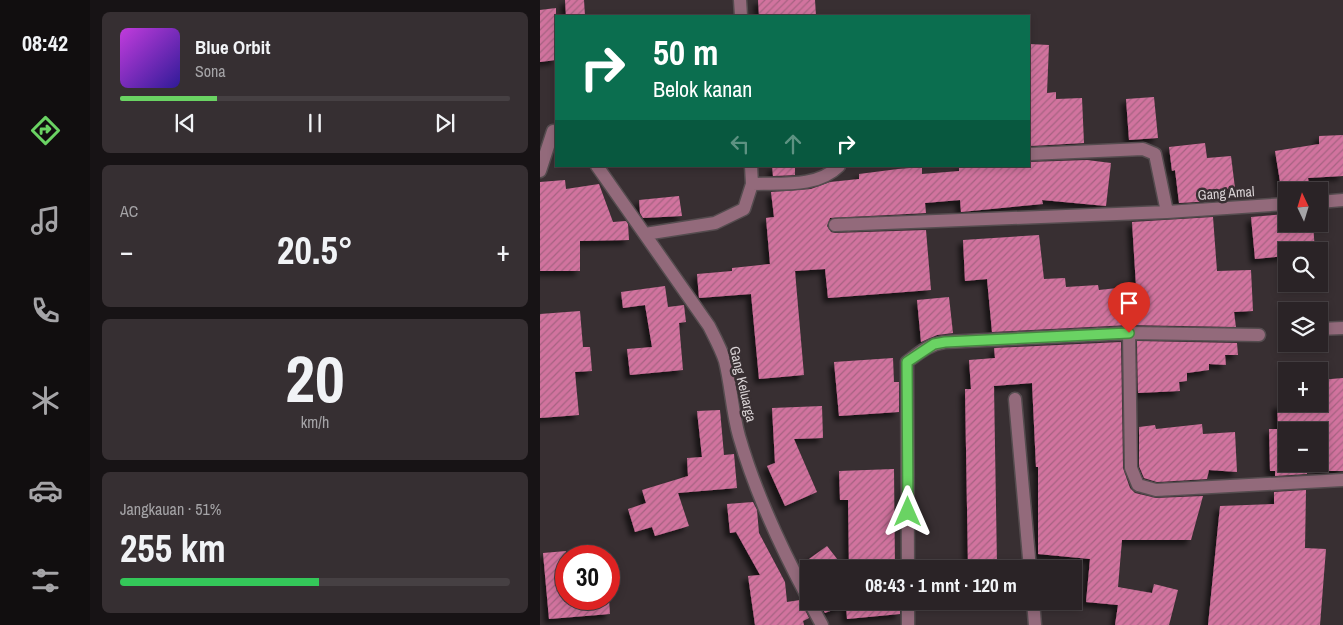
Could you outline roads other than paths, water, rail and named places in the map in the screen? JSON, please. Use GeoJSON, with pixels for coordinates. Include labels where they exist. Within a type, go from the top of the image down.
{"type":"FeatureCollection","features":[{"type":"Feature","properties":{"kind":"street"},"geometry":{"type":"LineString","coordinates":[[740,0],[741,15]]}},
{"type":"Feature","properties":{"kind":"street"},"geometry":{"type":"LineString","coordinates":[[540,126],[555,132],[540,171]]}},
{"type":"Feature","properties":{"kind":"street"},"geometry":{"type":"LineString","coordinates":[[1030,154],[1143,149],[1155,154],[1167,212]]}},
{"type":"Feature","properties":{"kind":"street","name":"Gang Keluarga"},"geometry":{"type":"LineString","coordinates":[[599,167],[709,326],[719,344],[725,361],[739,435],[755,482],[791,568],[800,584]]}},
{"type":"Feature","properties":{"kind":"street"},"geometry":{"type":"LineString","coordinates":[[646,234],[716,223],[744,209],[752,184],[751,167]]}},
{"type":"Feature","properties":{"kind":"street"},"geometry":{"type":"LineString","coordinates":[[752,184],[811,182],[832,174],[838,167]]}},
{"type":"Feature","properties":{"kind":"street"},"geometry":{"type":"LineString","coordinates":[[1328,201],[1343,200]]}},
{"type":"Feature","properties":{"kind":"street","name":"Gang Amal"},"geometry":{"type":"LineString","coordinates":[[835,225],[1167,212],[1278,205]]}},
{"type":"Feature","properties":{"kind":"street"},"geometry":{"type":"LineString","coordinates":[[1328,329],[1343,328]]}},
{"type":"Feature","properties":{"kind":"street"},"geometry":{"type":"LineString","coordinates":[[1129,333],[1131,468],[1138,485],[1156,490],[1343,480]]}},
{"type":"Feature","properties":{"kind":"street"},"geometry":{"type":"LineString","coordinates":[[908,560],[907,362],[934,344],[1129,333],[1260,335]]}},
{"type":"Feature","properties":{"kind":"street"},"geometry":{"type":"LineString","coordinates":[[1015,399],[1029,560]]}},
{"type":"Feature","properties":{"kind":"street","name":"Gang Keluarga"},"geometry":{"type":"LineString","coordinates":[[814,610],[822,625]]}},
{"type":"Feature","properties":{"kind":"street"},"geometry":{"type":"LineString","coordinates":[[908,610],[908,625]]}},
{"type":"Feature","properties":{"kind":"street"},"geometry":{"type":"LineString","coordinates":[[1034,610],[1035,625]]}}]}
